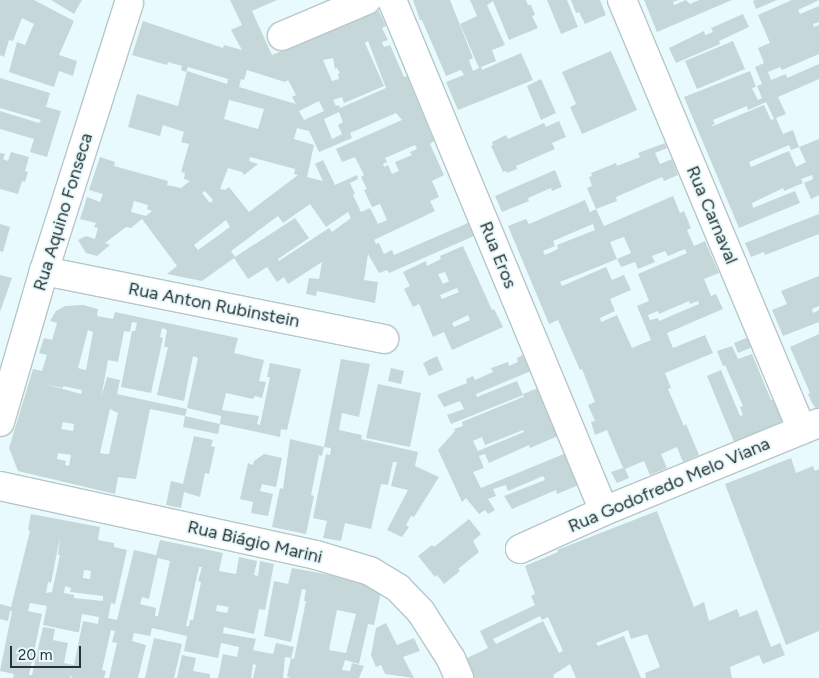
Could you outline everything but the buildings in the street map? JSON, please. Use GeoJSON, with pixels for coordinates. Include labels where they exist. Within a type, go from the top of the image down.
{"type":"FeatureCollection","features":[{"type":"Feature","properties":{"kind":"street"},"geometry":{"type":"LineString","coordinates":[[282,36],[367,0]]}},
{"type":"Feature","properties":{"kind":"street","name":"Rua Eros"},"geometry":{"type":"LineString","coordinates":[[392,0],[604,511]]}},
{"type":"Feature","properties":{"kind":"street","name":"Rua Carnaval"},"geometry":{"type":"LineString","coordinates":[[622,0],[811,426]]}},
{"type":"Feature","properties":{"kind":"street","name":"Rua Aquino Fonseca"},"geometry":{"type":"LineString","coordinates":[[0,422],[44,271],[129,3]]}},
{"type":"Feature","properties":{"kind":"street","name":"Rua Anton Rubinstein"},"geometry":{"type":"LineString","coordinates":[[44,271],[384,340]]}},
{"type":"Feature","properties":{"kind":"street","name":"Rua Godofredo Melo Viana"},"geometry":{"type":"LineString","coordinates":[[520,549],[604,511],[811,426]]}},
{"type":"Feature","properties":{"kind":"street","name":"Rua Biágio Marini"},"geometry":{"type":"LineString","coordinates":[[0,486],[316,555],[370,571],[398,588],[422,612],[451,660],[459,678]]}}]}
